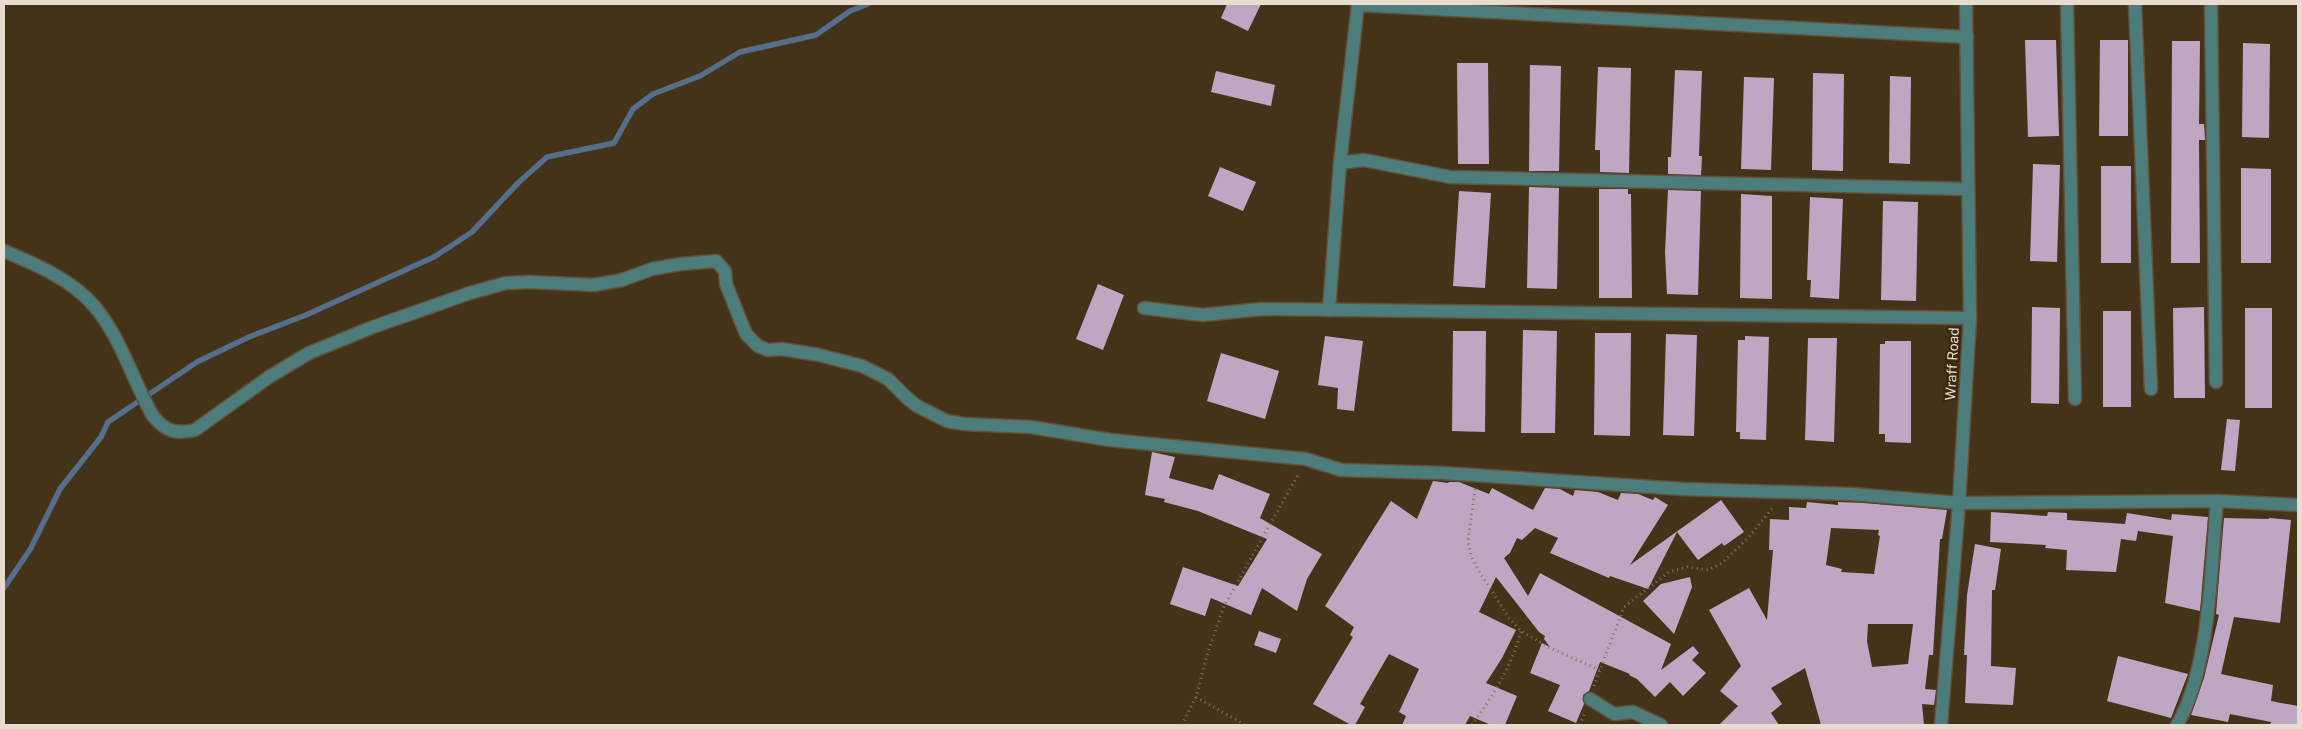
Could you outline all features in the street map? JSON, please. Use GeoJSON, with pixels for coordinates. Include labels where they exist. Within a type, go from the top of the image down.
{"type":"FeatureCollection","features":[{"type":"Feature","properties":{"kind":"street"},"geometry":{"type":"LineString","coordinates":[[1329,310],[1340,163],[1358,4],[1967,37]]}},
{"type":"Feature","properties":{"kind":"street","name":"Wraff Road"},"geometry":{"type":"LineString","coordinates":[[1942,725],[1960,503],[1970,318],[1966,4]]}},
{"type":"Feature","properties":{"kind":"street"},"geometry":{"type":"LineString","coordinates":[[2067,4],[2075,399]]}},
{"type":"Feature","properties":{"kind":"street"},"geometry":{"type":"LineString","coordinates":[[2135,4],[2151,389]]}},
{"type":"Feature","properties":{"kind":"street"},"geometry":{"type":"LineString","coordinates":[[2211,4],[2216,382]]}},
{"type":"Feature","properties":{"kind":"street"},"geometry":{"type":"LineString","coordinates":[[1340,163],[1364,160],[1450,177],[1968,188]]}},
{"type":"Feature","properties":{"kind":"street"},"geometry":{"type":"LineString","coordinates":[[4,250],[47,272],[88,299],[105,321],[148,408],[162,427],[180,434],[195,430],[270,377],[309,353],[359,332],[470,293],[506,283],[529,282],[594,285],[610,283],[652,269],[716,261],[725,271],[726,284],[746,334],[758,346],[768,350],[782,349],[819,355],[862,366],[888,379],[906,398],[947,421],[992,427],[1031,428],[1110,440],[1306,459],[1341,470],[1477,476],[1683,489],[1851,494],[1960,503],[2217,501],[2298,505]]}},
{"type":"Feature","properties":{"kind":"street"},"geometry":{"type":"LineString","coordinates":[[1144,308],[1204,315],[1260,309],[1970,318]]}},
{"type":"Feature","properties":{"kind":"street"},"geometry":{"type":"LineString","coordinates":[[2177,725],[2191,697],[2198,674],[2207,608],[2217,501]]}},
{"type":"Feature","properties":{"kind":"street"},"geometry":{"type":"LineString","coordinates":[[1590,699],[1614,714],[1633,712],[1661,725]]}},
{"type":"Feature","properties":{"kind":"path"},"geometry":{"type":"LineString","coordinates":[[1182,725],[1196,697],[1207,655],[1224,606],[1306,459]]}},
{"type":"Feature","properties":{"kind":"path"},"geometry":{"type":"LineString","coordinates":[[1477,476],[1468,541],[1471,555],[1480,573],[1509,618],[1521,631],[1550,648],[1600,670]]}},
{"type":"Feature","properties":{"kind":"path"},"geometry":{"type":"LineString","coordinates":[[1590,699],[1624,608],[1669,572],[1687,567],[1708,570],[1722,563],[1760,525],[1785,492]]}},
{"type":"Feature","properties":{"kind":"path"},"geometry":{"type":"LineString","coordinates":[[1472,725],[1500,683],[1516,651],[1521,631]]}},
{"type":"Feature","properties":{"kind":"path"},"geometry":{"type":"LineString","coordinates":[[1196,697],[1245,725]]}},
{"type":"Feature","properties":{"kind":"building"},"geometry":{"type":"Polygon","coordinates":[[[1227,4],[1261,4],[1248,31],[1221,18],[1227,4]]]}},
{"type":"Feature","properties":{"kind":"building"},"geometry":{"type":"Polygon","coordinates":[[[2025,40],[2056,40],[2059,136],[2028,137],[2025,40]]]}},
{"type":"Feature","properties":{"kind":"building"},"geometry":{"type":"Polygon","coordinates":[[[2100,40],[2128,40],[2128,136],[2099,136],[2100,40]]]}},
{"type":"Feature","properties":{"kind":"building"},"geometry":{"type":"Polygon","coordinates":[[[2172,41],[2200,41],[2199,124],[2204,124],[2205,140],[2199,140],[2200,263],[2171,263],[2172,41]]]}},
{"type":"Feature","properties":{"kind":"building"},"geometry":{"type":"Polygon","coordinates":[[[2243,43],[2270,44],[2269,138],[2242,137],[2243,43]]]}},
{"type":"Feature","properties":{"kind":"building"},"geometry":{"type":"Polygon","coordinates":[[[1457,63],[1488,63],[1489,164],[1458,164],[1457,63]]]}},
{"type":"Feature","properties":{"kind":"building"},"geometry":{"type":"Polygon","coordinates":[[[1530,65],[1561,66],[1559,171],[1529,171],[1530,65]]]}},
{"type":"Feature","properties":{"kind":"building"},"geometry":{"type":"Polygon","coordinates":[[[1598,67],[1631,68],[1629,173],[1600,172],[1600,150],[1595,150],[1598,67]]]}},
{"type":"Feature","properties":{"kind":"building"},"geometry":{"type":"Polygon","coordinates":[[[1675,70],[1702,71],[1699,156],[1702,156],[1701,175],[1668,174],[1668,157],[1671,157],[1675,70]]]}},
{"type":"Feature","properties":{"kind":"building"},"geometry":{"type":"Polygon","coordinates":[[[1216,71],[1275,85],[1271,106],[1211,92],[1216,71]]]}},
{"type":"Feature","properties":{"kind":"building"},"geometry":{"type":"Polygon","coordinates":[[[1813,73],[1844,74],[1843,171],[1812,170],[1813,73]]]}},
{"type":"Feature","properties":{"kind":"building"},"geometry":{"type":"Polygon","coordinates":[[[1890,76],[1911,77],[1910,164],[1889,163],[1890,76]]]}},
{"type":"Feature","properties":{"kind":"building"},"geometry":{"type":"Polygon","coordinates":[[[1744,77],[1774,78],[1771,170],[1741,169],[1744,77]]]}},
{"type":"Feature","properties":{"kind":"building"},"geometry":{"type":"Polygon","coordinates":[[[2033,164],[2060,165],[2057,262],[2030,261],[2033,164]]]}},
{"type":"Feature","properties":{"kind":"building"},"geometry":{"type":"Polygon","coordinates":[[[2101,166],[2131,166],[2131,263],[2101,263],[2101,166]]]}},
{"type":"Feature","properties":{"kind":"building"},"geometry":{"type":"Polygon","coordinates":[[[1220,167],[1256,182],[1243,211],[1208,196],[1220,167]]]}},
{"type":"Feature","properties":{"kind":"building"},"geometry":{"type":"Polygon","coordinates":[[[2241,168],[2271,169],[2271,263],[2241,263],[2241,168]]]}},
{"type":"Feature","properties":{"kind":"building"},"geometry":{"type":"Polygon","coordinates":[[[1529,187],[1559,188],[1557,289],[1527,288],[1529,187]]]}},
{"type":"Feature","properties":{"kind":"building"},"geometry":{"type":"Polygon","coordinates":[[[1599,189],[1628,189],[1628,194],[1631,194],[1632,298],[1599,298],[1599,189]]]}},
{"type":"Feature","properties":{"kind":"building"},"geometry":{"type":"Polygon","coordinates":[[[1668,190],[1701,191],[1698,295],[1667,294],[1665,252],[1668,190]]]}},
{"type":"Feature","properties":{"kind":"building"},"geometry":{"type":"Polygon","coordinates":[[[1459,191],[1491,193],[1485,288],[1453,286],[1459,191]]]}},
{"type":"Feature","properties":{"kind":"building"},"geometry":{"type":"Polygon","coordinates":[[[1741,194],[1772,196],[1772,299],[1740,298],[1741,194]]]}},
{"type":"Feature","properties":{"kind":"building"},"geometry":{"type":"Polygon","coordinates":[[[1810,197],[1843,199],[1839,299],[1810,297],[1811,280],[1807,280],[1810,197]]]}},
{"type":"Feature","properties":{"kind":"building"},"geometry":{"type":"Polygon","coordinates":[[[1883,201],[1918,202],[1916,301],[1881,300],[1883,201]]]}},
{"type":"Feature","properties":{"kind":"building"},"geometry":{"type":"Polygon","coordinates":[[[1098,284],[1124,295],[1103,350],[1076,339],[1098,284]]]}},
{"type":"Feature","properties":{"kind":"building"},"geometry":{"type":"Polygon","coordinates":[[[2032,307],[2060,308],[2059,404],[2031,403],[2032,307]]]}},
{"type":"Feature","properties":{"kind":"building"},"geometry":{"type":"Polygon","coordinates":[[[2204,307],[2205,398],[2174,398],[2173,308],[2204,307]]]}},
{"type":"Feature","properties":{"kind":"building"},"geometry":{"type":"Polygon","coordinates":[[[2245,308],[2272,308],[2272,408],[2245,408],[2245,308]]]}},
{"type":"Feature","properties":{"kind":"building"},"geometry":{"type":"Polygon","coordinates":[[[2103,311],[2131,311],[2131,407],[2103,407],[2103,311]]]}},
{"type":"Feature","properties":{"kind":"building"},"geometry":{"type":"Polygon","coordinates":[[[1523,330],[1557,331],[1555,433],[1521,433],[1523,330]]]}},
{"type":"Feature","properties":{"kind":"building"},"geometry":{"type":"Polygon","coordinates":[[[1453,331],[1486,331],[1485,432],[1452,431],[1453,331]]]}},
{"type":"Feature","properties":{"kind":"building"},"geometry":{"type":"Polygon","coordinates":[[[1595,333],[1631,333],[1630,436],[1594,435],[1595,333]]]}},
{"type":"Feature","properties":{"kind":"building"},"geometry":{"type":"Polygon","coordinates":[[[1666,334],[1697,335],[1694,436],[1663,435],[1666,334]]]}},
{"type":"Feature","properties":{"kind":"building"},"geometry":{"type":"Polygon","coordinates":[[[1325,336],[1363,341],[1354,411],[1337,409],[1338,388],[1318,385],[1325,336]]]}},
{"type":"Feature","properties":{"kind":"building"},"geometry":{"type":"Polygon","coordinates":[[[1745,336],[1769,337],[1766,440],[1740,439],[1740,432],[1736,432],[1738,340],[1745,340],[1745,336]]]}},
{"type":"Feature","properties":{"kind":"building"},"geometry":{"type":"Polygon","coordinates":[[[1808,338],[1837,338],[1834,442],[1805,440],[1808,338]]]}},
{"type":"Feature","properties":{"kind":"building"},"geometry":{"type":"Polygon","coordinates":[[[1885,341],[1911,341],[1911,443],[1885,442],[1885,434],[1879,434],[1880,344],[1885,344],[1885,341]]]}},
{"type":"Feature","properties":{"kind":"building"},"geometry":{"type":"Polygon","coordinates":[[[1221,353],[1279,371],[1265,419],[1207,401],[1221,353]]]}},
{"type":"Feature","properties":{"kind":"building"},"geometry":{"type":"Polygon","coordinates":[[[2227,419],[2240,420],[2235,471],[2221,470],[2227,419]]]}},
{"type":"Feature","properties":{"kind":"building"},"geometry":{"type":"Polygon","coordinates":[[[1152,452],[1175,457],[1169,478],[1213,490],[1219,474],[1270,494],[1260,518],[1322,554],[1307,579],[1297,611],[1262,588],[1251,615],[1211,598],[1205,616],[1170,604],[1183,567],[1238,586],[1267,539],[1198,511],[1164,502],[1165,499],[1145,495],[1152,452]]]}},
{"type":"Feature","properties":{"kind":"building"},"geometry":{"type":"Polygon","coordinates":[[[1433,481],[1459,482],[1489,494],[1492,488],[1533,510],[1545,488],[1560,489],[1573,496],[1575,490],[1598,492],[1618,500],[1621,493],[1638,494],[1653,500],[1655,497],[1668,505],[1630,565],[1721,500],[1744,532],[1724,546],[1722,543],[1698,560],[1677,532],[1648,589],[1610,576],[1609,578],[1550,553],[1558,538],[1535,528],[1522,540],[1517,538],[1510,553],[1504,558],[1528,596],[1540,573],[1671,644],[1661,670],[1693,646],[1699,653],[1692,660],[1706,673],[1683,696],[1670,682],[1655,697],[1630,674],[1600,662],[1589,691],[1583,695],[1584,704],[1576,723],[1548,711],[1560,685],[1530,673],[1542,643],[1550,647],[1544,639],[1545,636],[1539,632],[1496,577],[1479,612],[1516,630],[1502,658],[1486,683],[1517,696],[1505,725],[1491,725],[1470,716],[1465,725],[1402,725],[1406,716],[1399,712],[1419,669],[1389,654],[1360,704],[1365,707],[1355,725],[1351,725],[1313,704],[1353,637],[1350,635],[1354,627],[1325,606],[1391,501],[1417,519],[1433,481]]]}},
{"type":"Feature","properties":{"kind":"building"},"geometry":{"type":"Polygon","coordinates":[[[1807,502],[1838,505],[1838,502],[1947,510],[1942,539],[1940,539],[1933,655],[1929,655],[1925,689],[1936,690],[1934,705],[1922,704],[1924,725],[1821,725],[1805,668],[1771,688],[1782,704],[1771,713],[1779,725],[1719,725],[1738,706],[1720,691],[1741,666],[1709,610],[1749,588],[1767,620],[1773,550],[1769,550],[1770,519],[1789,520],[1789,507],[1806,508],[1807,502]],[[1831,528],[1826,565],[1842,569],[1841,572],[1874,574],[1880,536],[1878,535],[1879,530],[1831,528]],[[1868,624],[1867,641],[1872,667],[1908,664],[1913,624],[1868,624]]]}},
{"type":"Feature","properties":{"kind":"building"},"geometry":{"type":"Polygon","coordinates":[[[1991,512],[2047,516],[2048,512],[2067,513],[2067,520],[2125,524],[2127,513],[2171,520],[2172,514],[2208,517],[2200,611],[2165,603],[2173,536],[2138,531],[2136,541],[2121,539],[2116,572],[2066,570],[2067,550],[2045,548],[2046,545],[1990,542],[1991,512]]]}},
{"type":"Feature","properties":{"kind":"building"},"geometry":{"type":"Polygon","coordinates":[[[2224,518],[2291,520],[2280,623],[2234,617],[2221,674],[2273,685],[2271,701],[2298,706],[2298,725],[2270,725],[2271,722],[2230,714],[2228,722],[2191,715],[2204,678],[2219,615],[2216,614],[2224,518]]]}},
{"type":"Feature","properties":{"kind":"building"},"geometry":{"type":"Polygon","coordinates":[[[1975,544],[2001,549],[1995,590],[1992,590],[1991,666],[2016,668],[2013,705],[1965,703],[1967,655],[1964,655],[1967,595],[1975,544]]]}},
{"type":"Feature","properties":{"kind":"building"},"geometry":{"type":"Polygon","coordinates":[[[1690,577],[1692,587],[1674,634],[1643,601],[1661,584],[1690,577]]]}},
{"type":"Feature","properties":{"kind":"building"},"geometry":{"type":"Polygon","coordinates":[[[1259,631],[1281,639],[1276,653],[1254,645],[1259,631]]]}},
{"type":"Feature","properties":{"kind":"building"},"geometry":{"type":"Polygon","coordinates":[[[2118,656],[2188,674],[2171,718],[2107,701],[2118,656]]]}},
{"type":"Feature","properties":{"kind":"waterway"},"geometry":{"type":"LineString","coordinates":[[4,588],[31,548],[60,489],[101,437],[108,422],[197,362],[249,337],[306,315],[434,257],[472,232],[518,183],[547,157],[614,143],[633,109],[653,94],[700,76],[740,52],[816,35],[850,11],[868,4]]}}]}
